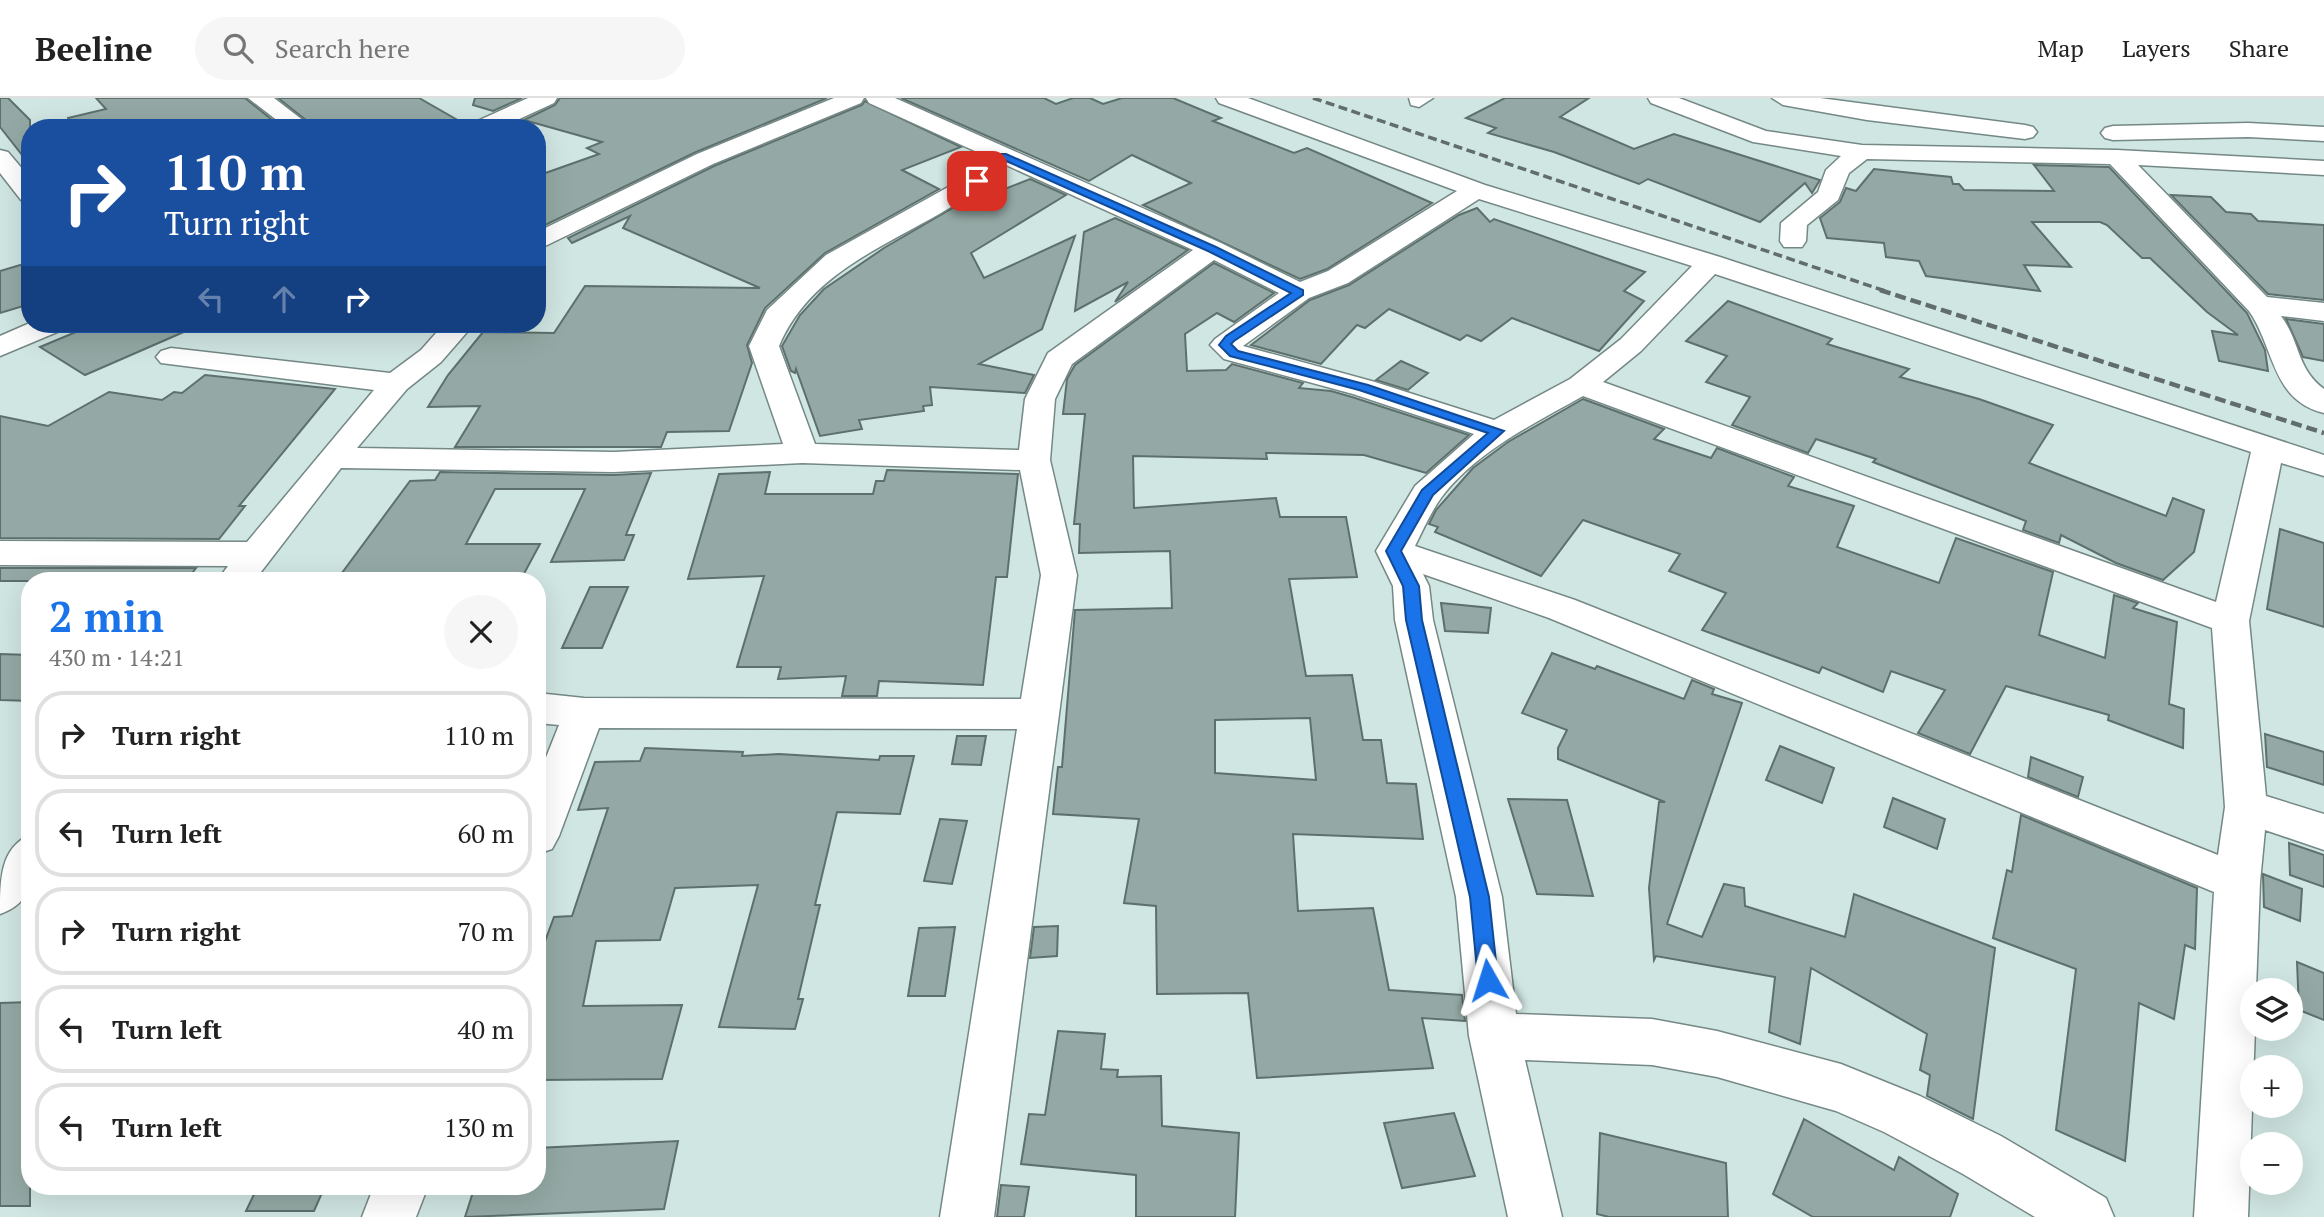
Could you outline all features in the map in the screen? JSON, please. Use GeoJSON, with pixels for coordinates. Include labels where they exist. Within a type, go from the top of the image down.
{"type":"FeatureCollection","features":[{"type":"Feature","properties":{"kind":"street"},"geometry":{"type":"LineString","coordinates":[[258,98],[289,119]]}},
{"type":"Feature","properties":{"kind":"street"},"geometry":{"type":"LineString","coordinates":[[500,119],[545,98]]}},
{"type":"Feature","properties":{"kind":"street"},"geometry":{"type":"LineString","coordinates":[[546,238],[705,159],[853,98]]}},
{"type":"Feature","properties":{"kind":"street"},"geometry":{"type":"LineString","coordinates":[[877,98],[1212,249],[1299,292]]}},
{"type":"Feature","properties":{"kind":"street"},"geometry":{"type":"LineString","coordinates":[[1227,98],[1476,190],[1710,263],[2324,466]]}},
{"type":"Feature","properties":{"kind":"street"},"geometry":{"type":"LineString","coordinates":[[1659,98],[1761,137],[1862,152],[2117,157],[2324,168]]}},
{"type":"Feature","properties":{"kind":"street"},"geometry":{"type":"LineString","coordinates":[[1783,98],[1972,127],[2053,133]]}},
{"type":"Feature","properties":{"kind":"street"},"geometry":{"type":"LineString","coordinates":[[2092,133],[2248,130],[2324,134]]}},
{"type":"Feature","properties":{"kind":"street"},"geometry":{"type":"LineString","coordinates":[[1793,242],[1794,223],[1829,195],[1838,170],[1862,152]]}},
{"type":"Feature","properties":{"kind":"street"},"geometry":{"type":"LineString","coordinates":[[802,453],[764,346],[777,316],[836,261],[977,181],[1002,156]]}},
{"type":"Feature","properties":{"kind":"street"},"geometry":{"type":"LineString","coordinates":[[2117,157],[2259,305],[2274,326],[2294,381],[2324,404]]}},
{"type":"Feature","properties":{"kind":"street"},"geometry":{"type":"LineString","coordinates":[[0,158],[21,184]]}},
{"type":"Feature","properties":{"kind":"street"},"geometry":{"type":"LineString","coordinates":[[1476,190],[1338,277],[1299,292],[1225,345],[1234,353],[1364,388],[1497,431]]}},
{"type":"Feature","properties":{"kind":"street"},"geometry":{"type":"LineString","coordinates":[[967,1217],[1059,575],[1034,460],[1040,399],[1059,359],[1212,249]]}},
{"type":"Feature","properties":{"kind":"street"},"geometry":{"type":"LineString","coordinates":[[1394,551],[1427,493],[1497,431],[1581,384],[1632,345],[1710,263]]}},
{"type":"Feature","properties":{"kind":"street"},"geometry":{"type":"LineString","coordinates":[[2259,305],[2324,312]]}},
{"type":"Feature","properties":{"kind":"street"},"geometry":{"type":"LineString","coordinates":[[0,347],[32,333]]}},
{"type":"Feature","properties":{"kind":"street"},"geometry":{"type":"LineString","coordinates":[[242,572],[332,458],[396,383],[431,356],[452,333]]}},
{"type":"Feature","properties":{"kind":"street"},"geometry":{"type":"LineString","coordinates":[[170,357],[396,383]]}},
{"type":"Feature","properties":{"kind":"street"},"geometry":{"type":"LineString","coordinates":[[1581,384],[2230,621]]}},
{"type":"Feature","properties":{"kind":"street"},"geometry":{"type":"LineString","coordinates":[[2221,1217],[2237,882],[2246,807],[2230,621],[2268,447]]}},
{"type":"Feature","properties":{"kind":"street"},"geometry":{"type":"LineString","coordinates":[[332,458],[614,462],[802,453],[1034,460]]}},
{"type":"Feature","properties":{"kind":"street"},"geometry":{"type":"LineString","coordinates":[[1394,551],[1562,609],[2237,882]]}},
{"type":"Feature","properties":{"kind":"street"},"geometry":{"type":"LineString","coordinates":[[1394,551],[1411,586],[1414,620],[1479,897],[1494,1036],[1535,1217]]}},
{"type":"Feature","properties":{"kind":"street"},"geometry":{"type":"LineString","coordinates":[[0,553],[257,554]]}},
{"type":"Feature","properties":{"kind":"street"},"geometry":{"type":"LineString","coordinates":[[546,709],[584,713],[1040,715]]}},
{"type":"Feature","properties":{"kind":"street"},"geometry":{"type":"LineString","coordinates":[[546,812],[584,713]]}},
{"type":"Feature","properties":{"kind":"street"},"geometry":{"type":"LineString","coordinates":[[2246,807],[2324,832]]}},
{"type":"Feature","properties":{"kind":"street"},"geometry":{"type":"LineString","coordinates":[[0,895],[21,866]]}},
{"type":"Feature","properties":{"kind":"street"},"geometry":{"type":"LineString","coordinates":[[1494,1036],[1653,1042],[1717,1054],[1841,1088],[1902,1114],[1982,1155],[2087,1217]]}},
{"type":"Feature","properties":{"kind":"street"},"geometry":{"type":"LineString","coordinates":[[389,1217],[398,1195]]}},
{"type":"Feature","properties":{"kind":"building"},"geometry":{"type":"Polygon","coordinates":[[[0,98],[8,98],[29,119],[21,119],[21,154],[0,127],[0,98]]]}},
{"type":"Feature","properties":{"kind":"building"},"geometry":{"type":"Polygon","coordinates":[[[96,98],[245,98],[271,119],[68,119],[106,109],[96,98]]]}},
{"type":"Feature","properties":{"kind":"building"},"geometry":{"type":"Polygon","coordinates":[[[278,98],[419,98],[456,119],[305,119],[278,98]]]}},
{"type":"Feature","properties":{"kind":"building"},"geometry":{"type":"Polygon","coordinates":[[[475,98],[522,98],[493,111],[473,105],[475,98]]]}},
{"type":"Feature","properties":{"kind":"building"},"geometry":{"type":"Polygon","coordinates":[[[560,98],[827,98],[696,152],[546,225],[546,173],[599,154],[587,148],[602,142],[546,126],[546,119],[526,119],[555,105],[560,98]]]}},
{"type":"Feature","properties":{"kind":"building"},"geometry":{"type":"Polygon","coordinates":[[[901,98],[1044,98],[1056,104],[1073,98],[1090,98],[1103,104],[1122,98],[1173,98],[1221,118],[1213,121],[1294,153],[1307,148],[1432,203],[1327,269],[1300,279],[1143,205],[1191,183],[1132,155],[1089,181],[901,98]]]}},
{"type":"Feature","properties":{"kind":"building"},"geometry":{"type":"Polygon","coordinates":[[[1505,98],[1589,98],[1560,117],[1634,149],[1674,134],[1820,180],[1812,193],[1805,183],[1760,222],[1648,179],[1639,184],[1554,152],[1488,133],[1496,128],[1466,118],[1505,98]]]}},
{"type":"Feature","properties":{"kind":"building"},"geometry":{"type":"Polygon","coordinates":[[[865,101],[961,147],[902,170],[939,189],[825,253],[765,308],[747,345],[752,363],[729,431],[667,432],[661,447],[455,447],[480,406],[428,407],[448,375],[482,333],[554,333],[585,286],[760,288],[623,228],[630,216],[572,243],[568,238],[714,166],[862,105],[865,101]]]}},
{"type":"Feature","properties":{"kind":"building"},"geometry":{"type":"Polygon","coordinates":[[[2034,165],[2109,167],[2247,313],[2265,350],[2268,371],[2219,361],[2212,331],[2238,335],[2207,312],[2150,258],[2142,258],[2107,225],[2100,222],[2032,222],[2071,267],[2024,265],[2040,291],[1926,276],[1919,261],[1886,257],[1884,243],[1827,238],[1820,218],[1840,202],[1846,188],[1856,191],[1874,169],[1951,177],[1953,184],[1959,184],[1964,190],[2054,191],[2034,165]]]}},
{"type":"Feature","properties":{"kind":"building"},"geometry":{"type":"Polygon","coordinates":[[[1030,179],[1066,195],[971,253],[984,278],[1075,236],[1042,329],[979,364],[1034,375],[1025,393],[930,387],[932,405],[923,406],[924,411],[859,420],[862,429],[820,436],[796,369],[795,373],[791,371],[782,346],[800,315],[824,289],[884,248],[963,202],[967,204],[1030,179]]]}},
{"type":"Feature","properties":{"kind":"building"},"geometry":{"type":"Polygon","coordinates":[[[2171,195],[2211,197],[2226,212],[2251,214],[2258,221],[2324,225],[2324,300],[2268,294],[2171,195]]]}},
{"type":"Feature","properties":{"kind":"building"},"geometry":{"type":"Polygon","coordinates":[[[1477,208],[1490,222],[1494,219],[1645,272],[1624,291],[1644,301],[1599,351],[1512,318],[1481,341],[1467,335],[1460,340],[1389,309],[1365,328],[1357,325],[1321,364],[1251,345],[1310,300],[1349,285],[1459,215],[1477,208]]]}},
{"type":"Feature","properties":{"kind":"building"},"geometry":{"type":"Polygon","coordinates":[[[1115,218],[1188,250],[1115,302],[1128,282],[1075,311],[1084,232],[1115,218]]]}},
{"type":"Feature","properties":{"kind":"building"},"geometry":{"type":"Polygon","coordinates":[[[1214,263],[1274,293],[1234,322],[1217,313],[1185,334],[1187,371],[1226,370],[1232,364],[1303,383],[1299,388],[1331,391],[1469,435],[1426,473],[1364,455],[1266,453],[1267,459],[1133,456],[1134,508],[1276,498],[1280,517],[1346,517],[1357,577],[1289,579],[1306,676],[1352,675],[1363,740],[1381,740],[1387,783],[1416,784],[1423,839],[1293,834],[1298,911],[1373,908],[1389,990],[1462,995],[1465,1021],[1422,1018],[1433,1068],[1257,1078],[1248,993],[1157,994],[1156,906],[1124,903],[1139,819],[1053,814],[1058,767],[1062,767],[1075,610],[1172,608],[1170,551],[1079,553],[1080,524],[1074,524],[1085,414],[1063,414],[1067,379],[1075,365],[1214,263]],[[1310,718],[1215,720],[1215,773],[1316,780],[1310,718]]]}},
{"type":"Feature","properties":{"kind":"building"},"geometry":{"type":"Polygon","coordinates":[[[21,265],[21,307],[0,313],[0,271],[21,265]]]}},
{"type":"Feature","properties":{"kind":"building"},"geometry":{"type":"Polygon","coordinates":[[[1728,301],[1832,339],[1827,344],[1909,369],[1900,377],[1979,399],[2053,425],[2029,463],[2166,516],[2173,498],[2204,510],[2194,552],[2163,580],[2116,563],[2061,535],[2059,543],[2023,530],[2026,521],[1873,462],[1876,459],[1816,439],[1808,453],[1732,425],[1750,397],[1706,382],[1727,356],[1686,341],[1728,301]]]}},
{"type":"Feature","properties":{"kind":"building"},"geometry":{"type":"Polygon","coordinates":[[[2286,319],[2324,324],[2324,361],[2303,357],[2286,319]]]}},
{"type":"Feature","properties":{"kind":"building"},"geometry":{"type":"Polygon","coordinates":[[[73,333],[181,333],[85,375],[40,347],[73,333]]]}},
{"type":"Feature","properties":{"kind":"building"},"geometry":{"type":"Polygon","coordinates":[[[1401,361],[1428,373],[1408,390],[1376,380],[1401,361]]]}},
{"type":"Feature","properties":{"kind":"building"},"geometry":{"type":"Polygon","coordinates":[[[205,375],[335,389],[239,506],[245,506],[219,539],[0,538],[0,416],[48,426],[109,392],[162,400],[174,392],[182,393],[205,375]]]}},
{"type":"Feature","properties":{"kind":"building"},"geometry":{"type":"Polygon","coordinates":[[[1583,399],[1664,429],[1654,439],[1711,458],[1717,448],[1794,477],[1788,486],[1854,506],[1837,547],[1939,583],[1956,538],[2053,572],[2039,635],[2105,658],[2114,595],[2138,603],[2133,608],[2177,622],[2169,704],[2184,709],[2183,748],[2108,720],[2109,715],[2006,686],[1970,754],[1918,733],[1945,690],[1891,671],[1883,692],[1822,667],[1819,673],[1702,630],[1726,593],[1669,571],[1680,554],[1583,520],[1541,576],[1435,532],[1438,527],[1429,524],[1436,510],[1473,468],[1508,442],[1583,399]]]}},
{"type":"Feature","properties":{"kind":"building"},"geometry":{"type":"Polygon","coordinates":[[[887,470],[1018,474],[1007,577],[996,577],[983,685],[879,681],[877,696],[842,696],[846,676],[778,679],[781,667],[737,667],[764,576],[688,579],[719,474],[770,472],[765,494],[873,494],[876,481],[884,481],[887,470]]]}},
{"type":"Feature","properties":{"kind":"building"},"geometry":{"type":"Polygon","coordinates":[[[440,472],[614,475],[651,473],[626,535],[634,535],[624,560],[551,562],[585,489],[495,489],[466,544],[540,544],[525,572],[343,572],[410,481],[435,480],[440,472]]]}},
{"type":"Feature","properties":{"kind":"building"},"geometry":{"type":"Polygon","coordinates":[[[2280,529],[2324,543],[2324,627],[2267,609],[2280,529]]]}},
{"type":"Feature","properties":{"kind":"building"},"geometry":{"type":"Polygon","coordinates":[[[0,568],[196,568],[193,572],[21,572],[21,581],[0,581],[0,568]]]}},
{"type":"Feature","properties":{"kind":"building"},"geometry":{"type":"Polygon","coordinates":[[[590,587],[628,587],[602,648],[562,648],[590,587]]]}},
{"type":"Feature","properties":{"kind":"building"},"geometry":{"type":"Polygon","coordinates":[[[1441,603],[1491,608],[1488,633],[1445,631],[1441,603]]]}},
{"type":"Feature","properties":{"kind":"building"},"geometry":{"type":"Polygon","coordinates":[[[1552,653],[1595,669],[1597,666],[1684,699],[1692,680],[1714,689],[1712,694],[1742,703],[1667,924],[1702,937],[1724,884],[1744,888],[1745,906],[1845,937],[1854,894],[1995,948],[1973,1119],[1927,1096],[1930,1075],[1920,1070],[1927,1034],[1811,968],[1800,1044],[1769,1032],[1775,977],[1656,956],[1654,960],[1649,888],[1659,802],[1665,802],[1558,759],[1558,748],[1567,730],[1522,713],[1552,653]]]}},
{"type":"Feature","properties":{"kind":"building"},"geometry":{"type":"Polygon","coordinates":[[[0,654],[21,655],[21,701],[0,700],[0,654]]]}},
{"type":"Feature","properties":{"kind":"building"},"geometry":{"type":"Polygon","coordinates":[[[2265,734],[2324,752],[2324,785],[2267,767],[2265,734]]]}},
{"type":"Feature","properties":{"kind":"building"},"geometry":{"type":"Polygon","coordinates":[[[957,736],[986,736],[981,765],[952,764],[957,736]]]}},
{"type":"Feature","properties":{"kind":"building"},"geometry":{"type":"Polygon","coordinates":[[[1780,746],[1834,768],[1822,803],[1766,780],[1780,746]]]}},
{"type":"Feature","properties":{"kind":"building"},"geometry":{"type":"Polygon","coordinates":[[[645,748],[743,752],[742,756],[779,754],[879,760],[880,756],[914,756],[900,814],[837,812],[815,905],[820,905],[798,999],[803,999],[795,1029],[719,1027],[758,885],[675,888],[660,940],[596,941],[583,1006],[682,1005],[662,1079],[546,1080],[546,939],[554,917],[572,916],[608,808],[578,810],[595,762],[640,761],[645,748]]]}},
{"type":"Feature","properties":{"kind":"building"},"geometry":{"type":"Polygon","coordinates":[[[2031,757],[2083,777],[2078,797],[2028,777],[2031,757]]]}},
{"type":"Feature","properties":{"kind":"building"},"geometry":{"type":"Polygon","coordinates":[[[1893,798],[1945,819],[1937,849],[1884,827],[1893,798]]]}},
{"type":"Feature","properties":{"kind":"building"},"geometry":{"type":"Polygon","coordinates":[[[1508,799],[1567,800],[1593,896],[1537,894],[1508,799]]]}},
{"type":"Feature","properties":{"kind":"building"},"geometry":{"type":"Polygon","coordinates":[[[2021,815],[2197,888],[2195,949],[2185,945],[2174,1019],[2139,1003],[2125,1161],[2056,1130],[2076,969],[1993,938],[2007,870],[2012,872],[2021,815]]]}},
{"type":"Feature","properties":{"kind":"building"},"geometry":{"type":"Polygon","coordinates":[[[940,819],[967,821],[952,884],[924,881],[940,819]]]}},
{"type":"Feature","properties":{"kind":"building"},"geometry":{"type":"Polygon","coordinates":[[[2289,843],[2324,855],[2324,887],[2290,875],[2289,843]]]}},
{"type":"Feature","properties":{"kind":"building"},"geometry":{"type":"Polygon","coordinates":[[[2263,874],[2302,889],[2300,921],[2264,907],[2263,874]]]}},
{"type":"Feature","properties":{"kind":"building"},"geometry":{"type":"Polygon","coordinates":[[[1058,926],[1057,956],[1030,958],[1034,927],[1058,926]]]}},
{"type":"Feature","properties":{"kind":"building"},"geometry":{"type":"Polygon","coordinates":[[[955,927],[945,996],[908,996],[919,928],[955,927]]]}},
{"type":"Feature","properties":{"kind":"building"},"geometry":{"type":"Polygon","coordinates":[[[2297,962],[2324,973],[2324,1020],[2303,1012],[2303,978],[2298,978],[2297,962]]]}},
{"type":"Feature","properties":{"kind":"building"},"geometry":{"type":"Polygon","coordinates":[[[21,1002],[21,1195],[30,1195],[30,1206],[0,1206],[0,1003],[21,1002]]]}},
{"type":"Feature","properties":{"kind":"building"},"geometry":{"type":"Polygon","coordinates":[[[1058,1031],[1105,1034],[1101,1069],[1118,1070],[1117,1077],[1161,1076],[1162,1126],[1239,1133],[1235,1217],[1136,1217],[1136,1175],[1021,1164],[1029,1114],[1045,1115],[1058,1031]]]}},
{"type":"Feature","properties":{"kind":"building"},"geometry":{"type":"Polygon","coordinates":[[[1454,1113],[1475,1176],[1402,1188],[1384,1123],[1454,1113]]]}},
{"type":"Feature","properties":{"kind":"building"},"geometry":{"type":"Polygon","coordinates":[[[1804,1119],[1894,1170],[1899,1157],[1958,1194],[1950,1217],[1813,1217],[1773,1194],[1804,1119]]]}},
{"type":"Feature","properties":{"kind":"building"},"geometry":{"type":"Polygon","coordinates":[[[1600,1133],[1726,1163],[1728,1217],[1609,1217],[1597,1214],[1600,1133]]]}},
{"type":"Feature","properties":{"kind":"building"},"geometry":{"type":"Polygon","coordinates":[[[678,1141],[664,1209],[465,1217],[472,1195],[546,1195],[546,1148],[678,1141]]]}},
{"type":"Feature","properties":{"kind":"building"},"geometry":{"type":"Polygon","coordinates":[[[1001,1185],[1029,1187],[1024,1217],[997,1217],[1001,1185]]]}},
{"type":"Feature","properties":{"kind":"building"},"geometry":{"type":"Polygon","coordinates":[[[254,1195],[321,1195],[314,1211],[246,1211],[254,1195]]]}},
{"type":"Feature","properties":{"kind":"railway"},"geometry":{"type":"LineString","coordinates":[[1313,98],[1885,291]]}},
{"type":"Feature","properties":{"kind":"railway"},"geometry":{"type":"LineString","coordinates":[[1880,290],[2324,433]]}},
{"type":"Feature","properties":{"kind":"route"},"geometry":{"type":"LineString","coordinates":[[977,181],[1002,156],[1212,249],[1299,292],[1230,338],[1225,345],[1234,353],[1364,388],[1497,431],[1427,493],[1394,551],[1411,586],[1414,620],[1479,897],[1488,980]]}}]}
